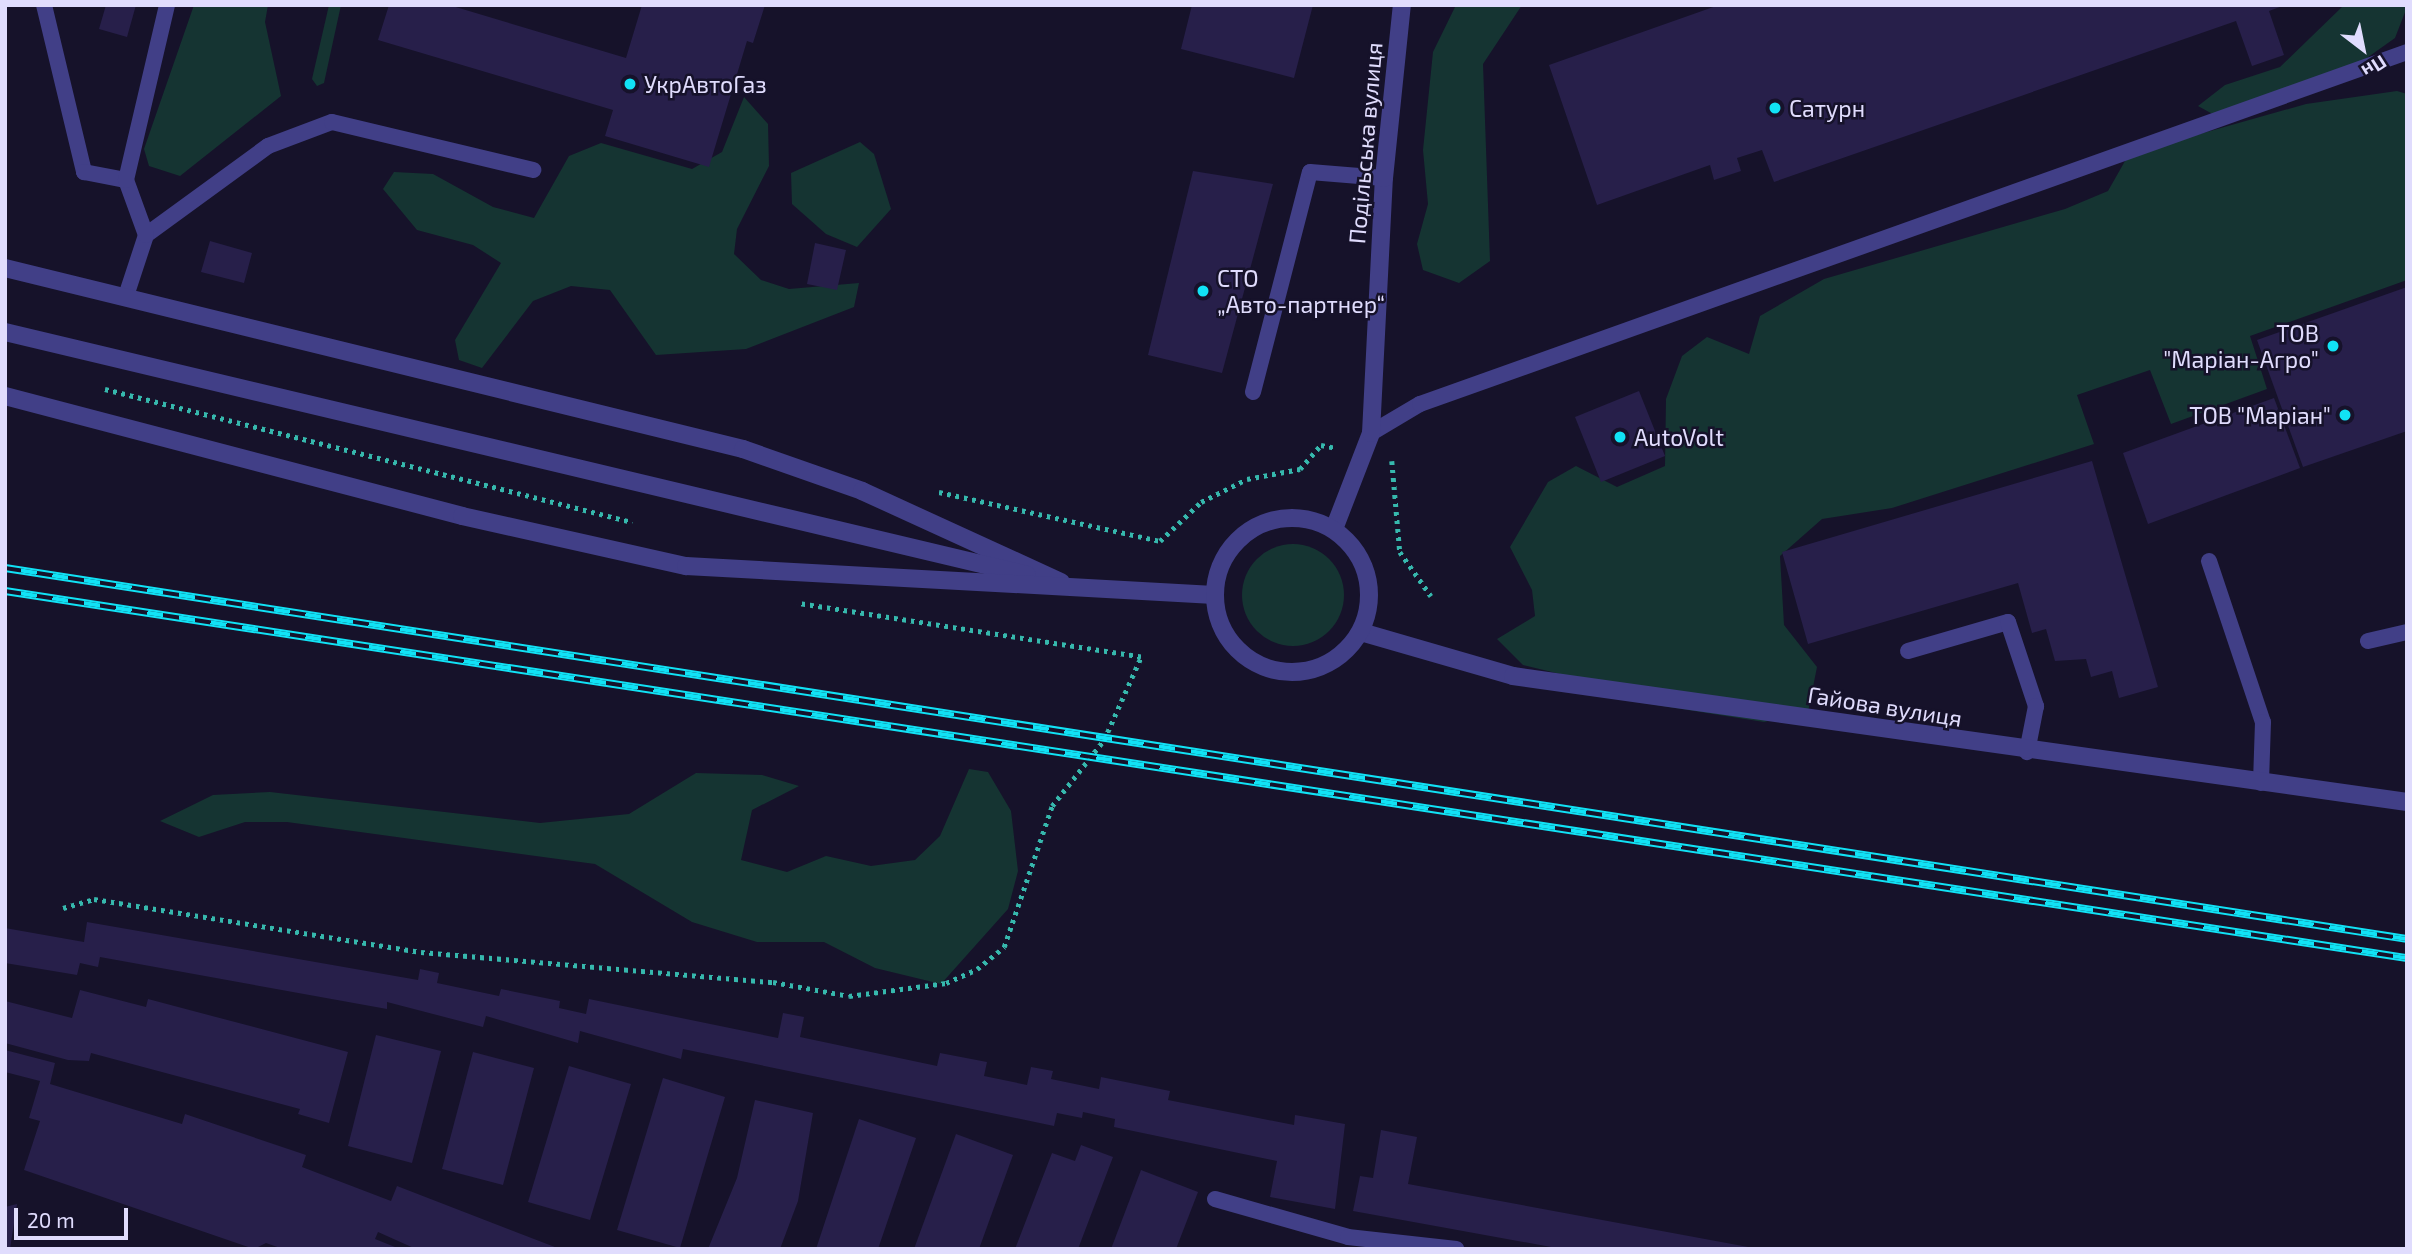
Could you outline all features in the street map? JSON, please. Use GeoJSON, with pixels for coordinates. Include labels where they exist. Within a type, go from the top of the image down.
{"type":"FeatureCollection","features":[{"type":"Feature","properties":{"kind":"street","name":"Подільська вулиця"},"geometry":{"type":"LineString","coordinates":[[1334,529],[1366,454],[1371,433],[1384,178],[1402,5]]}},
{"type":"Feature","properties":{"kind":"street"},"geometry":{"type":"LineString","coordinates":[[5,268],[743,449],[862,491],[1070,586]]}},
{"type":"Feature","properties":{"kind":"street"},"geometry":{"type":"LineString","coordinates":[[5,332],[1070,586]]}},
{"type":"Feature","properties":{"kind":"street"},"geometry":{"type":"LineString","coordinates":[[5,396],[686,566],[1214,595]]}},
{"type":"Feature","properties":{"kind":"street"},"geometry":{"type":"LineString","coordinates":[[1313,520],[1334,529],[1352,545],[1367,576],[1369,610],[1361,632],[1323,666],[1273,670],[1231,643],[1214,595],[1229,551],[1266,522],[1313,520]]}},
{"type":"Feature","properties":{"kind":"street","name":"Гайова вулиця"},"geometry":{"type":"LineString","coordinates":[[1361,632],[1513,676],[2027,752],[2407,802]]}},
{"type":"Feature","properties":{"kind":"lane"},"geometry":{"type":"LineString","coordinates":[[44,5],[84,172],[126,180]]}},
{"type":"Feature","properties":{"kind":"lane"},"geometry":{"type":"LineString","coordinates":[[146,235],[126,180],[167,5]]}},
{"type":"Feature","properties":{"kind":"lane"},"geometry":{"type":"LineString","coordinates":[[1371,433],[1420,404],[2407,52]]}},
{"type":"Feature","properties":{"kind":"lane"},"geometry":{"type":"LineString","coordinates":[[126,296],[146,235],[268,146],[332,122],[533,170]]}},
{"type":"Feature","properties":{"kind":"lane"},"geometry":{"type":"LineString","coordinates":[[1253,392],[1310,172],[1384,178]]}},
{"type":"Feature","properties":{"kind":"lane"},"geometry":{"type":"LineString","coordinates":[[2209,561],[2263,723],[2261,783]]}},
{"type":"Feature","properties":{"kind":"lane"},"geometry":{"type":"LineString","coordinates":[[1908,651],[2008,622],[2036,706],[2027,752]]}},
{"type":"Feature","properties":{"kind":"lane"},"geometry":{"type":"LineString","coordinates":[[2368,641],[2407,632]]}},
{"type":"Feature","properties":{"kind":"lane"},"geometry":{"type":"LineString","coordinates":[[1215,1199],[1348,1237],[1457,1249]]}},
{"type":"Feature","properties":{"kind":"path"},"geometry":{"type":"LineString","coordinates":[[100,388],[643,524]]}},
{"type":"Feature","properties":{"kind":"path"},"geometry":{"type":"LineString","coordinates":[[928,489],[1160,541],[1201,502],[1247,478],[1300,469],[1321,445],[1366,454],[1393,462],[1400,552],[1431,596]]}},
{"type":"Feature","properties":{"kind":"path"},"geometry":{"type":"LineString","coordinates":[[63,908],[94,899],[421,952],[773,982],[849,996],[946,983],[977,969],[1004,947],[1052,806],[1104,740],[1141,657],[791,602]]}},
{"type":"Feature","properties":{"kind":"green space"},"geometry":{"type":"Polygon","coordinates":[[[194,5],[268,5],[265,22],[281,96],[180,176],[149,166],[144,149],[194,5]]]}},
{"type":"Feature","properties":{"kind":"green space"},"geometry":{"type":"Polygon","coordinates":[[[329,5],[341,5],[324,83],[317,86],[312,79],[329,5]]]}},
{"type":"Feature","properties":{"kind":"green space"},"geometry":{"type":"Polygon","coordinates":[[[1456,5],[1522,5],[1483,64],[1490,261],[1459,283],[1423,270],[1417,244],[1428,204],[1423,150],[1433,52],[1456,5]]]}},
{"type":"Feature","properties":{"kind":"green space"},"geometry":{"type":"Polygon","coordinates":[[[2344,5],[2407,7],[2395,38],[2333,82],[2229,123],[2198,106],[2225,85],[2280,67],[2344,5]]]}},
{"type":"Feature","properties":{"kind":"green space"},"geometry":{"type":"Polygon","coordinates":[[[2397,91],[2407,94],[2407,280],[2250,336],[2267,389],[2171,424],[2150,370],[2077,395],[2094,444],[1892,508],[1822,519],[1780,556],[1784,625],[1817,667],[1808,712],[1764,722],[1637,702],[1585,680],[1523,665],[1497,639],[1535,616],[1532,590],[1510,547],[1548,482],[1576,466],[1617,487],[1665,466],[1666,399],[1682,356],[1707,337],[1749,354],[1760,316],[1824,279],[2065,209],[2108,191],[2129,154],[2306,104],[2397,91]]]}},
{"type":"Feature","properties":{"kind":"green space"},"geometry":{"type":"Polygon","coordinates":[[[744,97],[768,124],[769,166],[737,229],[734,254],[761,280],[789,289],[859,283],[854,307],[746,349],[656,355],[610,290],[571,286],[533,301],[482,368],[459,360],[455,340],[501,263],[473,245],[417,230],[383,189],[394,172],[433,174],[493,207],[534,218],[569,156],[601,143],[692,169],[722,152],[744,97]]]}},
{"type":"Feature","properties":{"kind":"green space"},"geometry":{"type":"Polygon","coordinates":[[[860,142],[874,154],[891,209],[857,247],[826,234],[792,204],[791,173],[860,142]]]}},
{"type":"Feature","properties":{"kind":"green space"},"geometry":{"type":"Polygon","coordinates":[[[1293,544],[1322,552],[1336,566],[1344,595],[1336,624],[1322,638],[1293,646],[1264,638],[1250,624],[1242,595],[1250,566],[1264,552],[1293,544]]]}},
{"type":"Feature","properties":{"kind":"green space"},"geometry":{"type":"Polygon","coordinates":[[[969,769],[988,772],[1011,811],[1018,871],[1008,909],[941,984],[875,968],[824,942],[757,942],[692,922],[595,864],[287,822],[245,822],[199,837],[160,821],[213,795],[270,792],[540,823],[629,814],[696,773],[762,775],[799,786],[752,810],[741,860],[787,872],[826,856],[871,866],[915,860],[940,836],[969,769]]]}},
{"type":"Feature","properties":{"kind":"building"},"geometry":{"type":"Polygon","coordinates":[[[106,5],[136,5],[127,37],[99,29],[106,5]]]}},
{"type":"Feature","properties":{"kind":"building","name":"УкрАвтоГаз"},"geometry":{"type":"Polygon","coordinates":[[[389,5],[449,5],[626,58],[642,5],[765,5],[753,43],[747,41],[709,167],[605,136],[613,110],[378,40],[389,5]]]}},
{"type":"Feature","properties":{"kind":"building"},"geometry":{"type":"Polygon","coordinates":[[[1192,5],[1313,5],[1294,78],[1181,49],[1192,5]]]}},
{"type":"Feature","properties":{"kind":"building","name":"Сатурн"},"geometry":{"type":"Polygon","coordinates":[[[1719,5],[2285,5],[2269,11],[2284,55],[2252,66],[2236,21],[1774,182],[1762,150],[1737,158],[1741,171],[1714,180],[1710,165],[1597,205],[1549,65],[1719,5]]]}},
{"type":"Feature","properties":{"kind":"building","name":"СТО „Авто-партнер“"},"geometry":{"type":"Polygon","coordinates":[[[1193,171],[1273,184],[1222,373],[1148,355],[1193,171]]]}},
{"type":"Feature","properties":{"kind":"building"},"geometry":{"type":"Polygon","coordinates":[[[210,241],[252,253],[244,283],[201,272],[210,241]]]}},
{"type":"Feature","properties":{"kind":"building"},"geometry":{"type":"Polygon","coordinates":[[[815,243],[846,250],[837,290],[807,284],[815,243]]]}},
{"type":"Feature","properties":{"kind":"building"},"geometry":{"type":"Polygon","coordinates":[[[2407,287],[2407,431],[2303,467],[2257,340],[2407,287]]]}},
{"type":"Feature","properties":{"kind":"building","name":"AutoVolt"},"geometry":{"type":"Polygon","coordinates":[[[1639,391],[1665,456],[1601,482],[1575,417],[1639,391]]]}},
{"type":"Feature","properties":{"kind":"building"},"geometry":{"type":"Polygon","coordinates":[[[2274,398],[2300,468],[2148,524],[2123,453],[2274,398]]]}},
{"type":"Feature","properties":{"kind":"building"},"geometry":{"type":"Polygon","coordinates":[[[2092,461],[2158,687],[2119,698],[2112,671],[2091,677],[2086,659],[2055,661],[2046,629],[2032,633],[2018,583],[1808,644],[1782,552],[2092,461]]]}},
{"type":"Feature","properties":{"kind":"building"},"geometry":{"type":"Polygon","coordinates":[[[87,922],[418,980],[420,969],[439,973],[437,983],[499,996],[501,989],[560,1001],[559,1008],[586,1014],[589,999],[778,1038],[783,1013],[804,1017],[800,1037],[937,1066],[940,1053],[987,1062],[984,1076],[1027,1085],[1031,1067],[1053,1071],[1051,1079],[1099,1089],[1101,1077],[1170,1091],[1168,1100],[1294,1125],[1295,1115],[1345,1124],[1335,1209],[1270,1197],[1277,1161],[1114,1127],[1115,1119],[1083,1112],[1082,1118],[1057,1113],[1054,1126],[683,1049],[681,1059],[580,1031],[578,1043],[486,1016],[483,1027],[387,1002],[387,1009],[100,957],[98,967],[80,963],[77,975],[5,963],[5,928],[84,942],[87,922]]]}},
{"type":"Feature","properties":{"kind":"building"},"geometry":{"type":"Polygon","coordinates":[[[80,990],[146,1007],[148,999],[348,1052],[329,1123],[298,1114],[300,1109],[91,1053],[89,1061],[68,1060],[5,1043],[5,1001],[72,1018],[80,990]]]}},
{"type":"Feature","properties":{"kind":"building"},"geometry":{"type":"Polygon","coordinates":[[[376,1035],[441,1051],[412,1163],[348,1146],[376,1035]]]}},
{"type":"Feature","properties":{"kind":"building"},"geometry":{"type":"Polygon","coordinates":[[[5,1050],[55,1063],[50,1084],[182,1124],[185,1114],[306,1155],[302,1167],[391,1201],[397,1186],[560,1249],[416,1249],[378,1232],[375,1239],[400,1249],[283,1249],[266,1243],[254,1249],[24,1170],[40,1121],[29,1118],[40,1081],[5,1072],[5,1050]]]}},
{"type":"Feature","properties":{"kind":"building"},"geometry":{"type":"Polygon","coordinates":[[[473,1052],[534,1068],[503,1185],[442,1169],[473,1052]]]}},
{"type":"Feature","properties":{"kind":"building"},"geometry":{"type":"Polygon","coordinates":[[[569,1066],[631,1084],[590,1220],[528,1202],[569,1066]]]}},
{"type":"Feature","properties":{"kind":"building"},"geometry":{"type":"Polygon","coordinates":[[[663,1078],[725,1097],[680,1248],[617,1230],[663,1078]]]}},
{"type":"Feature","properties":{"kind":"building"},"geometry":{"type":"Polygon","coordinates":[[[755,1100],[813,1113],[798,1201],[780,1249],[708,1249],[737,1178],[755,1100]]]}},
{"type":"Feature","properties":{"kind":"building"},"geometry":{"type":"Polygon","coordinates":[[[859,1119],[916,1138],[878,1249],[816,1249],[859,1119]]]}},
{"type":"Feature","properties":{"kind":"building"},"geometry":{"type":"Polygon","coordinates":[[[1381,1130],[1417,1137],[1408,1184],[1759,1249],[1562,1249],[1353,1211],[1360,1176],[1373,1178],[1381,1130]]]}},
{"type":"Feature","properties":{"kind":"building"},"geometry":{"type":"Polygon","coordinates":[[[956,1134],[1013,1155],[979,1249],[914,1249],[956,1134]]]}},
{"type":"Feature","properties":{"kind":"building"},"geometry":{"type":"Polygon","coordinates":[[[1081,1145],[1113,1157],[1078,1249],[1015,1249],[1052,1153],[1075,1161],[1081,1145]]]}},
{"type":"Feature","properties":{"kind":"building"},"geometry":{"type":"Polygon","coordinates":[[[1141,1170],[1198,1192],[1176,1249],[1111,1249],[1141,1170]]]}},
{"type":"Feature","properties":{"kind":"building"},"geometry":{"type":"Polygon","coordinates":[[[17,1204],[10,1249],[5,1249],[5,1207],[17,1204]]]}},
{"type":"Feature","properties":{"kind":"railway"},"geometry":{"type":"LineString","coordinates":[[5,568],[2407,939]]}},
{"type":"Feature","properties":{"kind":"railway"},"geometry":{"type":"LineString","coordinates":[[5,591],[2407,958]]}},
{"type":"Feature","properties":{"kind":"place","name":"УкрАвтоГаз"},"geometry":{"type":"Point","coordinates":[630,84]}},
{"type":"Feature","properties":{"kind":"place","name":"Сатурн"},"geometry":{"type":"Point","coordinates":[1775,108]}},
{"type":"Feature","properties":{"kind":"place","name":"СТО „Авто-партнер“"},"geometry":{"type":"Point","coordinates":[1203,291]}},
{"type":"Feature","properties":{"kind":"place","name":"ТОВ \"Маріан-Агро\""},"geometry":{"type":"Point","coordinates":[2333,346]}},
{"type":"Feature","properties":{"kind":"place","name":"ТОВ \"Маріан\""},"geometry":{"type":"Point","coordinates":[2345,415]}},
{"type":"Feature","properties":{"kind":"place","name":"AutoVolt"},"geometry":{"type":"Point","coordinates":[1620,437]}}]}
